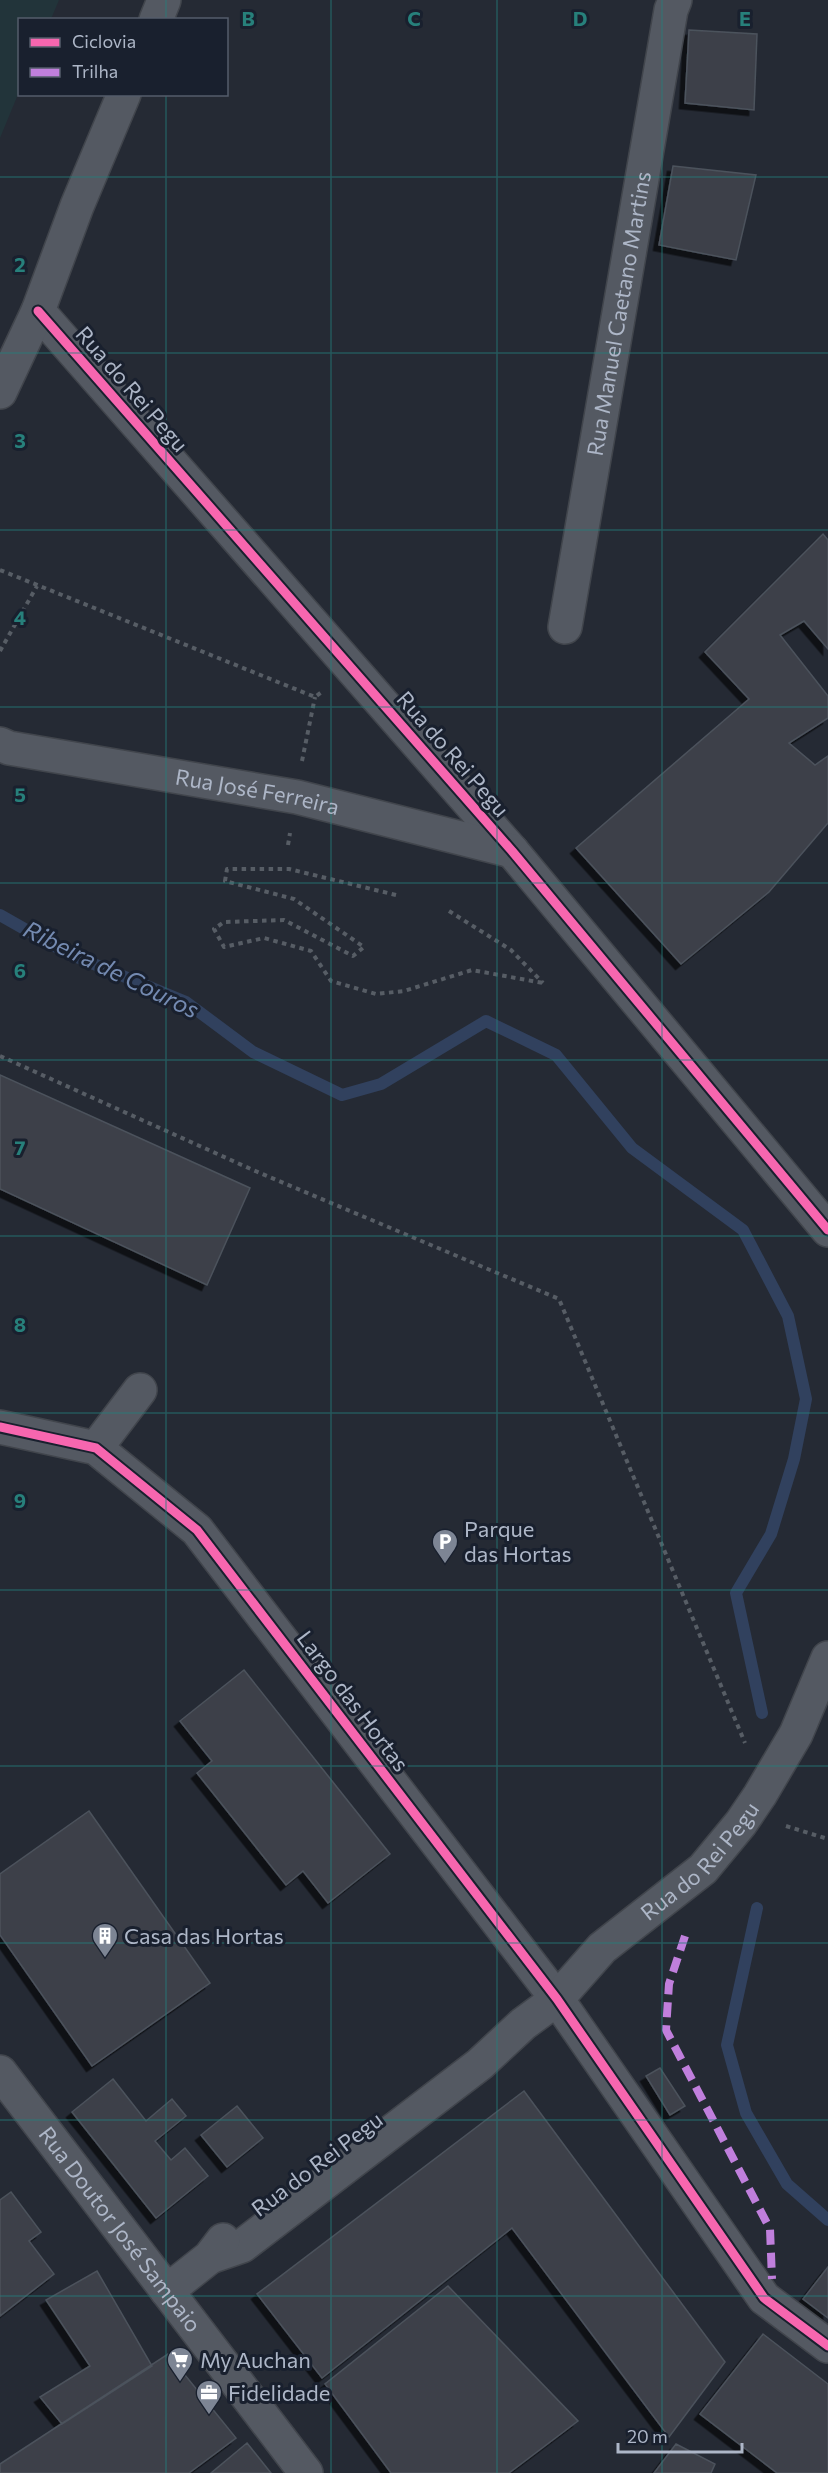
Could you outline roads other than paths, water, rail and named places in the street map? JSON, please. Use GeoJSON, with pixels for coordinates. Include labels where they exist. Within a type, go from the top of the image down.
{"type":"FeatureCollection","features":[{"type":"Feature","properties":{"kind":"street"},"geometry":{"type":"LineString","coordinates":[[157,18],[164,0]]}},
{"type":"Feature","properties":{"kind":"street","name":"Rua Manuel Caetano Martins"},"geometry":{"type":"LineString","coordinates":[[565,627],[671,10],[675,0]]}},
{"type":"Feature","properties":{"kind":"street"},"geometry":{"type":"LineString","coordinates":[[0,392],[38,312],[77,206],[123,96]]}},
{"type":"Feature","properties":{"kind":"street","name":"Rua do Rei Pegu"},"geometry":{"type":"LineString","coordinates":[[38,312],[512,851],[828,1230]]}},
{"type":"Feature","properties":{"kind":"street","name":"Rua José Ferreira"},"geometry":{"type":"LineString","coordinates":[[0,744],[9,748],[297,797],[512,851]]}},
{"type":"Feature","properties":{"kind":"street"},"geometry":{"type":"LineString","coordinates":[[0,1427],[96,1448],[140,1390]]}},
{"type":"Feature","properties":{"kind":"street","name":"Largo das Hortas"},"geometry":{"type":"LineString","coordinates":[[96,1448],[197,1530],[557,2000],[764,2298],[828,2346]]}},
{"type":"Feature","properties":{"kind":"street","name":"Rua do Rei Pegu"},"geometry":{"type":"LineString","coordinates":[[167,2291],[210,2257],[231,2230],[470,2048],[522,2024],[557,2000],[602,1948],[703,1869],[741,1823],[760,1795],[796,1734],[828,1658]]}},
{"type":"Feature","properties":{"kind":"street","name":"Rua Doutor José Sampaio"},"geometry":{"type":"LineString","coordinates":[[0,2072],[306,2473]]}},
{"type":"Feature","properties":{"kind":"waterway","name":"Ribeira de Couros"},"geometry":{"type":"LineString","coordinates":[[0,915],[67,953],[186,1002],[253,1052],[342,1095],[381,1084],[486,1021],[556,1055],[632,1148],[743,1230],[788,1316],[806,1399],[794,1459],[771,1534],[736,1593],[762,1713]]}},
{"type":"Feature","properties":{"kind":"waterway","name":"Ribeira de Couros"},"geometry":{"type":"LineString","coordinates":[[757,1908],[727,2045],[746,2113],[787,2184],[828,2220]]}},
{"type":"Feature","properties":{"kind":"place","name":"Parque das Hortas"},"geometry":{"type":"Point","coordinates":[445,1565]}},
{"type":"Feature","properties":{"kind":"place","name":"Casa das Hortas"},"geometry":{"type":"Point","coordinates":[105,1959]}},
{"type":"Feature","properties":{"kind":"place","name":"My Auchan"},"geometry":{"type":"Point","coordinates":[180,2383]}},
{"type":"Feature","properties":{"kind":"place","name":"Fidelidade"},"geometry":{"type":"Point","coordinates":[209,2416]}}]}
